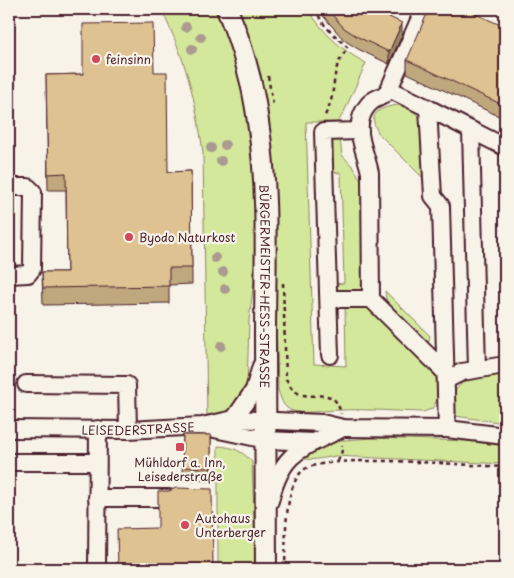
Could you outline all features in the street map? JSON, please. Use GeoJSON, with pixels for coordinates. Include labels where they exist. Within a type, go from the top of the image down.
{"type":"FeatureCollection","features":[{"type":"Feature","properties":{"kind":"main road","name":"BÜRGERMEISTER-HESS-STRASSE"},"geometry":{"type":"LineString","coordinates":[[226,9],[242,50],[249,75],[262,147],[266,569]]}},
{"type":"Feature","properties":{"kind":"street"},"geometry":{"type":"LineString","coordinates":[[424,9],[386,95],[370,103],[365,108],[361,117],[359,140],[367,158],[370,173],[371,299],[445,376]]}},
{"type":"Feature","properties":{"kind":"street"},"geometry":{"type":"LineString","coordinates":[[389,89],[505,147]]}},
{"type":"Feature","properties":{"kind":"street"},"geometry":{"type":"LineString","coordinates":[[428,108],[433,196],[441,206],[447,429]]}},
{"type":"Feature","properties":{"kind":"street"},"geometry":{"type":"LineString","coordinates":[[330,355],[323,132],[360,130]]}},
{"type":"Feature","properties":{"kind":"street"},"geometry":{"type":"LineString","coordinates":[[471,130],[477,369]]}},
{"type":"Feature","properties":{"kind":"street"},"geometry":{"type":"LineString","coordinates":[[9,187],[28,187],[33,192],[33,211],[32,269],[28,274],[9,275]]}},
{"type":"Feature","properties":{"kind":"street"},"geometry":{"type":"LineString","coordinates":[[329,299],[371,299]]}},
{"type":"Feature","properties":{"kind":"street"},"geometry":{"type":"LineString","coordinates":[[234,419],[254,390],[265,352]]}},
{"type":"Feature","properties":{"kind":"street"},"geometry":{"type":"LineString","coordinates":[[445,376],[505,364]]}},
{"type":"Feature","properties":{"kind":"street"},"geometry":{"type":"LineString","coordinates":[[26,384],[127,385],[128,430]]}},
{"type":"Feature","properties":{"kind":"street","name":"LEISEDERSTRASSE"},"geometry":{"type":"LineString","coordinates":[[9,429],[128,430],[202,426],[234,419],[322,423],[343,428]]}},
{"type":"Feature","properties":{"kind":"street"},"geometry":{"type":"LineString","coordinates":[[202,426],[266,440],[314,442]]}},
{"type":"Feature","properties":{"kind":"street"},"geometry":{"type":"LineString","coordinates":[[266,519],[275,481],[283,466],[300,449],[343,428],[447,429],[505,436]]}},
{"type":"Feature","properties":{"kind":"street"},"geometry":{"type":"LineString","coordinates":[[97,569],[98,430]]}},
{"type":"Feature","properties":{"kind":"street"},"geometry":{"type":"LineString","coordinates":[[11,462],[98,462]]}},
{"type":"Feature","properties":{"kind":"street"},"geometry":{"type":"LineString","coordinates":[[97,498],[169,498]]}},
{"type":"Feature","properties":{"kind":"path"},"geometry":{"type":"LineString","coordinates":[[314,9],[326,27],[348,48],[334,72],[332,96],[323,122],[323,132]]}},
{"type":"Feature","properties":{"kind":"path"},"geometry":{"type":"LineString","coordinates":[[267,75],[274,113]]}},
{"type":"Feature","properties":{"kind":"path"},"geometry":{"type":"LineString","coordinates":[[283,276],[286,379],[297,393],[325,395],[335,400],[341,412],[343,428]]}},
{"type":"Feature","properties":{"kind":"path"},"geometry":{"type":"LineString","coordinates":[[285,569],[286,538],[291,496],[296,479],[305,467],[338,461],[426,462],[505,467]]}},
{"type":"Feature","properties":{"kind":"green space"},"geometry":{"type":"Polygon","coordinates":[[[161,9],[217,9],[234,52],[246,99],[253,148],[255,203],[254,280],[249,321],[247,388],[234,409],[207,419],[203,153],[197,114],[183,61],[161,9]]]}},
{"type":"Feature","properties":{"kind":"green space"},"geometry":{"type":"Polygon","coordinates":[[[235,9],[308,9],[333,40],[349,53],[366,63],[338,122],[306,122],[314,364],[346,366],[345,303],[367,306],[433,372],[440,386],[438,398],[432,409],[423,412],[348,410],[304,412],[289,410],[282,402],[278,390],[271,146],[264,95],[235,9]]]}},
{"type":"Feature","properties":{"kind":"green space"},"geometry":{"type":"Polygon","coordinates":[[[399,105],[412,111],[422,121],[425,180],[380,135],[376,128],[374,117],[376,113],[385,108],[399,105]]]}},
{"type":"Feature","properties":{"kind":"green space"},"geometry":{"type":"Polygon","coordinates":[[[329,139],[340,139],[342,155],[354,168],[361,181],[364,288],[360,291],[335,292],[335,284],[344,283],[341,173],[331,172],[329,139]]]}},
{"type":"Feature","properties":{"kind":"green space"},"geometry":{"type":"Polygon","coordinates":[[[385,291],[430,336],[428,344],[424,344],[387,306],[385,291]]]}},
{"type":"Feature","properties":{"kind":"green space"},"geometry":{"type":"Polygon","coordinates":[[[505,374],[505,423],[455,416],[452,404],[453,398],[462,383],[477,377],[505,374]]]}},
{"type":"Feature","properties":{"kind":"green space"},"geometry":{"type":"Polygon","coordinates":[[[374,438],[466,441],[505,446],[505,464],[335,456],[321,459],[298,457],[328,441],[374,438]]]}},
{"type":"Feature","properties":{"kind":"green space"},"geometry":{"type":"Polygon","coordinates":[[[218,446],[237,450],[252,462],[256,569],[218,569],[218,446]]]}},
{"type":"Feature","properties":{"kind":"building"},"geometry":{"type":"Polygon","coordinates":[[[327,9],[385,9],[383,14],[402,23],[389,52],[344,28],[327,9]]]}},
{"type":"Feature","properties":{"kind":"building"},"geometry":{"type":"Polygon","coordinates":[[[429,9],[465,9],[505,27],[505,106],[407,60],[429,9]]]}},
{"type":"Feature","properties":{"kind":"building"},"geometry":{"type":"Polygon","coordinates":[[[153,23],[154,72],[167,72],[168,172],[191,171],[192,268],[169,268],[169,286],[43,288],[42,272],[67,272],[66,173],[48,174],[46,75],[83,74],[83,24],[153,23]]]}},
{"type":"Feature","properties":{"kind":"building"},"geometry":{"type":"Polygon","coordinates":[[[183,435],[211,435],[211,468],[182,467],[183,435]]]}},
{"type":"Feature","properties":{"kind":"building","name":"Autohaus Unterberger"},"geometry":{"type":"Polygon","coordinates":[[[176,488],[212,489],[213,569],[118,569],[117,529],[158,528],[158,491],[169,491],[176,488]]]}},
{"type":"Feature","properties":{"kind":"place","name":"feinsinn"},"geometry":{"type":"Point","coordinates":[96,59]}},
{"type":"Feature","properties":{"kind":"place","name":"Byodo Naturkost"},"geometry":{"type":"Point","coordinates":[129,237]}},
{"type":"Feature","properties":{"kind":"place","name":"Mühldorf a. Inn, Leisederstraße"},"geometry":{"type":"Point","coordinates":[180,447]}},
{"type":"Feature","properties":{"kind":"place","name":"Autohaus Unterberger"},"geometry":{"type":"Point","coordinates":[185,525]}}]}
